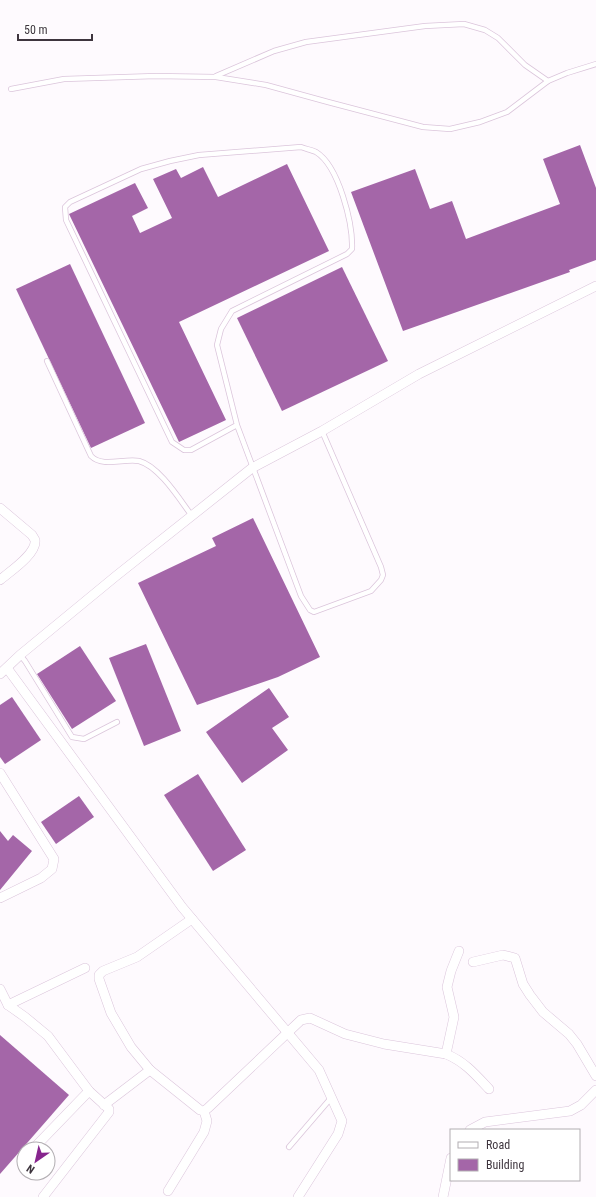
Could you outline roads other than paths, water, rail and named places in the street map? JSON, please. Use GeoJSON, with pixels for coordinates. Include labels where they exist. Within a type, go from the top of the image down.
{"type":"FeatureCollection","features":[{"type":"Feature","properties":{"kind":"street"},"geometry":{"type":"LineString","coordinates":[[298,1197],[338,1134],[342,1121],[319,1070],[192,919],[3,671],[20,655],[116,576],[252,468],[322,431],[419,374],[596,286]]}},
{"type":"Feature","properties":{"kind":"street"},"geometry":{"type":"LineString","coordinates":[[0,508],[32,535],[35,540],[30,555],[0,580]]}},
{"type":"Feature","properties":{"kind":"street"},"geometry":{"type":"LineString","coordinates":[[0,773],[54,859],[52,868],[41,878],[0,898]]}},
{"type":"Feature","properties":{"kind":"street"},"geometry":{"type":"LineString","coordinates":[[192,919],[137,957],[103,971],[99,975],[99,981],[111,1013],[132,1047],[150,1070],[200,1110],[204,1111]]}},
{"type":"Feature","properties":{"kind":"street"},"geometry":{"type":"LineString","coordinates":[[446,1054],[454,1017],[447,987],[451,971],[459,951]]}},
{"type":"Feature","properties":{"kind":"street"},"geometry":{"type":"LineString","coordinates":[[473,962],[502,955],[514,958],[523,984],[530,995],[543,1012],[569,1034],[577,1044],[596,1076]]}},
{"type":"Feature","properties":{"kind":"street"},"geometry":{"type":"LineString","coordinates":[[8,1005],[85,968]]}},
{"type":"Feature","properties":{"kind":"street"},"geometry":{"type":"LineString","coordinates":[[0,989],[8,1005],[48,1036],[89,1091],[109,1109],[109,1112],[43,1197]]}},
{"type":"Feature","properties":{"kind":"street"},"geometry":{"type":"LineString","coordinates":[[204,1111],[301,1020],[310,1018],[345,1034],[384,1044],[446,1054],[453,1057],[474,1072],[489,1089]]}},
{"type":"Feature","properties":{"kind":"street"},"geometry":{"type":"LineString","coordinates":[[104,1105],[150,1070]]}},
{"type":"Feature","properties":{"kind":"street"},"geometry":{"type":"LineString","coordinates":[[472,1129],[485,1122],[570,1111],[581,1105],[596,1090]]}},
{"type":"Feature","properties":{"kind":"street"},"geometry":{"type":"LineString","coordinates":[[41,1141],[89,1091]]}},
{"type":"Feature","properties":{"kind":"street"},"geometry":{"type":"LineString","coordinates":[[168,1192],[204,1132],[207,1121],[204,1111]]}},
{"type":"Feature","properties":{"kind":"street"},"geometry":{"type":"LineString","coordinates":[[442,1197],[450,1162]]}},
{"type":"Feature","properties":{"kind":"lane"},"geometry":{"type":"LineString","coordinates":[[216,76],[274,51],[306,42],[425,26],[464,24],[485,30],[498,38],[525,65],[548,81]]}},
{"type":"Feature","properties":{"kind":"lane"},"geometry":{"type":"LineString","coordinates":[[11,89],[64,79],[216,76],[266,85],[423,127],[450,129],[480,122],[507,112],[548,81],[596,64]]}},
{"type":"Feature","properties":{"kind":"lane"},"geometry":{"type":"LineString","coordinates":[[237,425],[191,450],[184,450],[172,442],[66,220],[64,207],[70,202],[141,169],[170,161],[198,155],[301,147],[316,152],[326,162],[337,181],[346,208],[352,238],[352,249],[346,254],[232,311],[221,329],[217,345],[237,425],[252,468],[301,596],[310,610],[314,612],[371,590],[381,580],[383,575],[381,566],[322,431]]}},
{"type":"Feature","properties":{"kind":"lane"},"geometry":{"type":"LineString","coordinates":[[47,361],[91,456],[99,461],[108,462],[123,460],[140,461],[153,469],[166,481],[192,516]]}},
{"type":"Feature","properties":{"kind":"lane"},"geometry":{"type":"LineString","coordinates":[[20,655],[72,737],[84,739],[117,722]]}},
{"type":"Feature","properties":{"kind":"lane"},"geometry":{"type":"LineString","coordinates":[[289,1147],[331,1098]]}}]}
